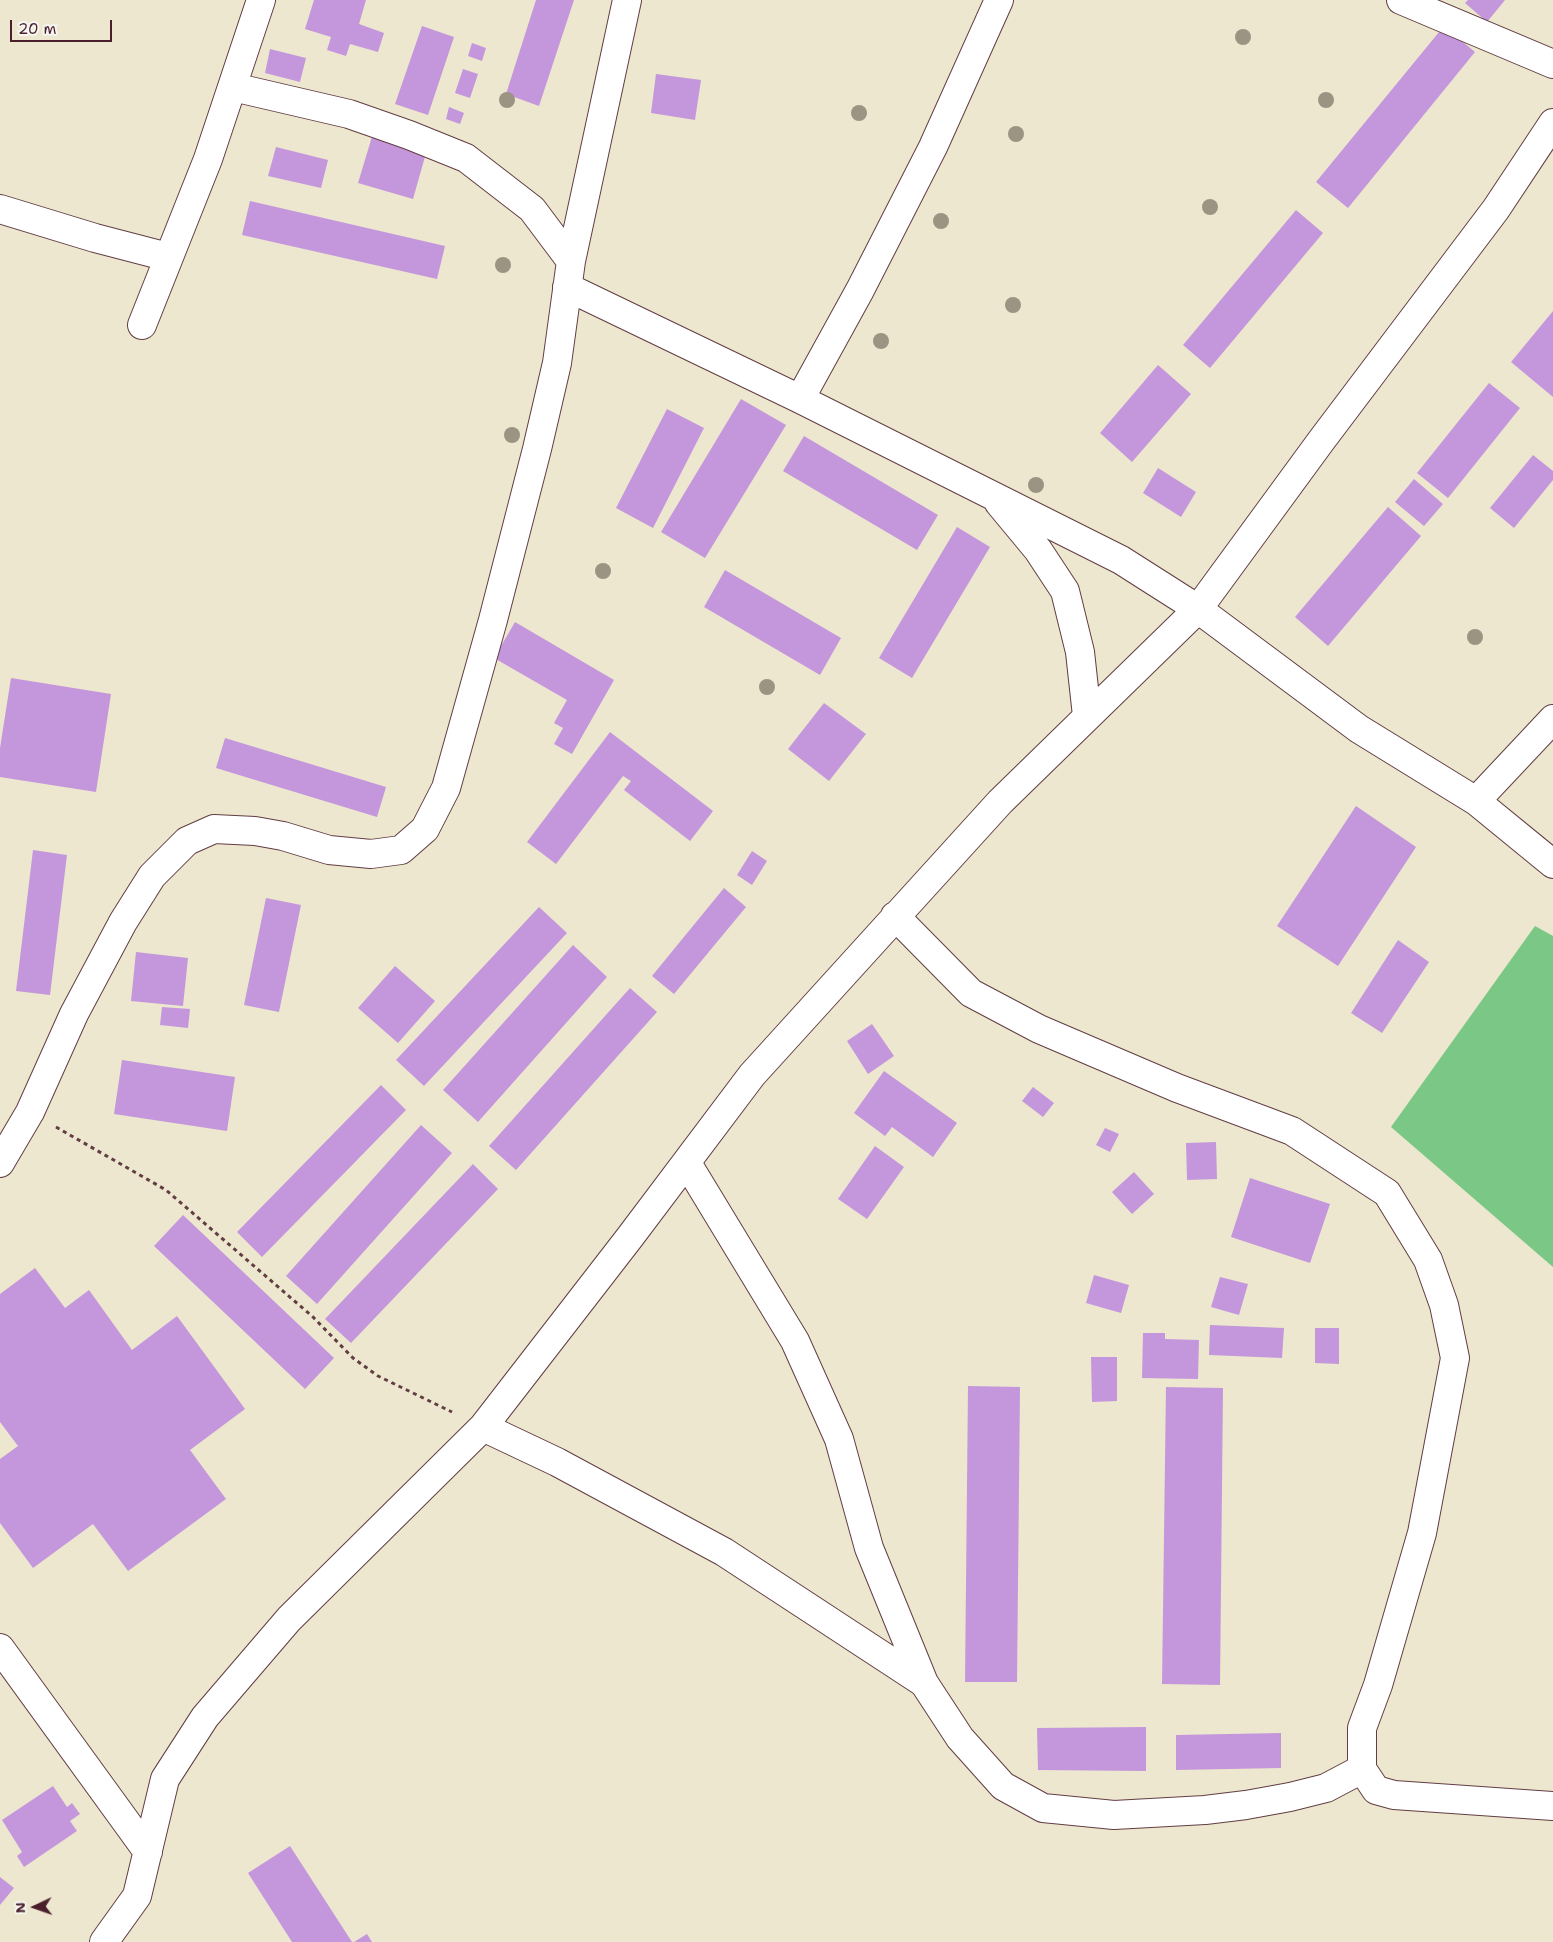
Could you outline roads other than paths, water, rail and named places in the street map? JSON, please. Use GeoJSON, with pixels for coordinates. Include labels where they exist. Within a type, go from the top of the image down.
{"type":"FeatureCollection","features":[{"type":"Feature","properties":{"kind":"lane"},"geometry":{"type":"LineString","coordinates":[[142,325],[208,159],[261,0]]}},
{"type":"Feature","properties":{"kind":"lane"},"geometry":{"type":"LineString","coordinates":[[0,1163],[30,1112],[74,1014],[123,922],[152,876],[187,841],[214,829],[255,831],[283,836],[329,850],[371,854],[401,850],[425,829],[446,788],[468,716],[557,362],[569,274],[627,0]]}},
{"type":"Feature","properties":{"kind":"lane"},"geometry":{"type":"LineString","coordinates":[[800,399],[860,290],[933,147],[999,0]]}},
{"type":"Feature","properties":{"kind":"lane"},"geometry":{"type":"LineString","coordinates":[[1402,0],[1553,64]]}},
{"type":"Feature","properties":{"kind":"lane"},"geometry":{"type":"LineString","coordinates":[[233,87],[349,114],[466,158],[532,209],[569,274],[800,399],[1121,560],[1198,609],[1359,729],[1476,800],[1553,864]]}},
{"type":"Feature","properties":{"kind":"lane"},"geometry":{"type":"LineString","coordinates":[[104,1942],[137,1896],[165,1779],[205,1717],[289,1619],[483,1427],[687,1163],[752,1075],[1000,802],[1198,609],[1496,210],[1553,123]]}},
{"type":"Feature","properties":{"kind":"lane"},"geometry":{"type":"LineString","coordinates":[[0,209],[95,238],[168,257]]}},
{"type":"Feature","properties":{"kind":"lane"},"geometry":{"type":"LineString","coordinates":[[990,493],[1038,550],[1065,591],[1080,652],[1087,716]]}},
{"type":"Feature","properties":{"kind":"lane"},"geometry":{"type":"LineString","coordinates":[[1476,800],[1553,719]]}},
{"type":"Feature","properties":{"kind":"lane"},"geometry":{"type":"LineString","coordinates":[[895,916],[971,993],[1039,1029],[1177,1088],[1292,1131],[1387,1193],[1428,1260],[1444,1305],[1455,1358],[1422,1533],[1378,1685],[1362,1728],[1362,1769],[1376,1790],[1394,1795],[1553,1806]]}},
{"type":"Feature","properties":{"kind":"lane"},"geometry":{"type":"LineString","coordinates":[[687,1163],[795,1341],[839,1439],[868,1548],[924,1683],[960,1738],[1003,1786],[1043,1808],[1114,1815],[1205,1810],[1246,1806],[1290,1798],[1326,1788],[1362,1769]]}},
{"type":"Feature","properties":{"kind":"lane"},"geometry":{"type":"LineString","coordinates":[[483,1427],[565,1466],[724,1552],[924,1683]]}},
{"type":"Feature","properties":{"kind":"lane"},"geometry":{"type":"LineString","coordinates":[[0,1648],[148,1852]]}}]}
